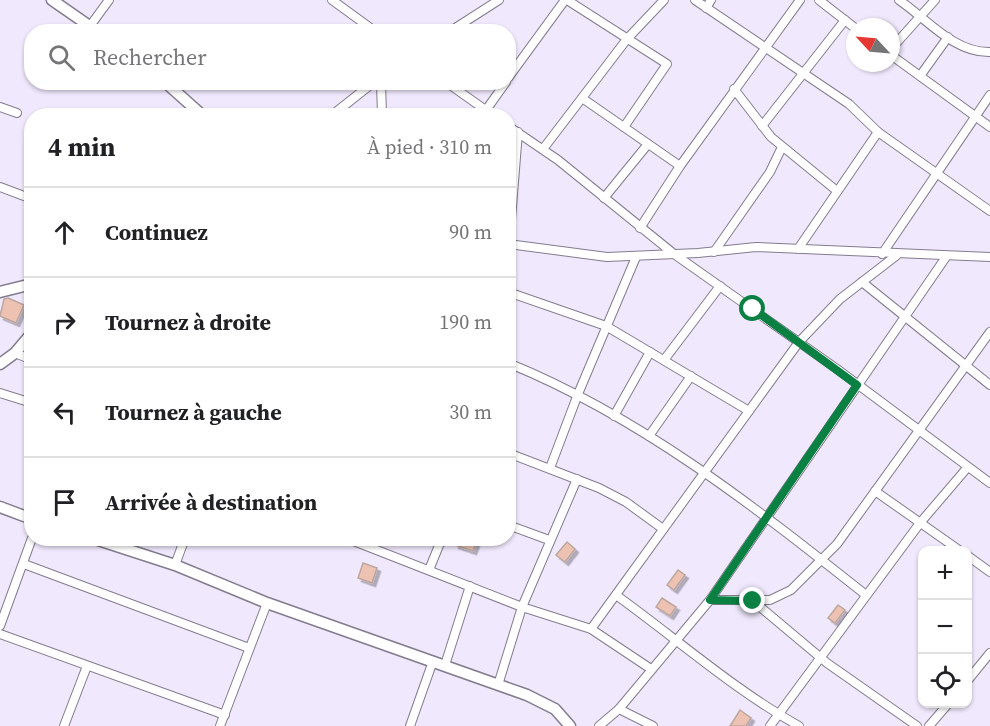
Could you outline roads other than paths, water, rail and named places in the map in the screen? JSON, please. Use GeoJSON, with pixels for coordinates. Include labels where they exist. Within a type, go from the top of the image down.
{"type":"FeatureCollection","features":[{"type":"Feature","properties":{"kind":"street"},"geometry":{"type":"LineString","coordinates":[[52,0],[87,24]]}},
{"type":"Feature","properties":{"kind":"street"},"geometry":{"type":"LineString","coordinates":[[97,24],[109,0]]}},
{"type":"Feature","properties":{"kind":"street"},"geometry":{"type":"LineString","coordinates":[[332,0],[365,24]]}},
{"type":"Feature","properties":{"kind":"street"},"geometry":{"type":"LineString","coordinates":[[461,24],[499,0]]}},
{"type":"Feature","properties":{"kind":"street"},"geometry":{"type":"LineString","coordinates":[[516,67],[566,0],[668,64],[624,127]]}},
{"type":"Feature","properties":{"kind":"street"},"geometry":{"type":"LineString","coordinates":[[543,149],[627,39],[663,0]]}},
{"type":"Feature","properties":{"kind":"street"},"geometry":{"type":"LineString","coordinates":[[695,0],[849,104],[878,132],[990,211]]}},
{"type":"Feature","properties":{"kind":"street"},"geometry":{"type":"LineString","coordinates":[[706,8],[711,0]]}},
{"type":"Feature","properties":{"kind":"street"},"geometry":{"type":"LineString","coordinates":[[640,228],[734,89],[800,0]]}},
{"type":"Feature","properties":{"kind":"street"},"geometry":{"type":"LineString","coordinates":[[762,126],[845,20],[819,0]]}},
{"type":"Feature","properties":{"kind":"street"},"geometry":{"type":"LineString","coordinates":[[899,0],[960,47],[978,52],[990,51]]}},
{"type":"Feature","properties":{"kind":"street"},"geometry":{"type":"LineString","coordinates":[[900,38],[935,0]]}},
{"type":"Feature","properties":{"kind":"street"},"geometry":{"type":"LineString","coordinates":[[920,76],[948,37]]}},
{"type":"Feature","properties":{"kind":"street"},"geometry":{"type":"LineString","coordinates":[[900,62],[990,127]]}},
{"type":"Feature","properties":{"kind":"street"},"geometry":{"type":"LineString","coordinates":[[734,89],[762,126],[783,147],[837,192]]}},
{"type":"Feature","properties":{"kind":"street"},"geometry":{"type":"LineString","coordinates":[[174,90],[194,108]]}},
{"type":"Feature","properties":{"kind":"street"},"geometry":{"type":"LineString","coordinates":[[341,108],[364,90]]}},
{"type":"Feature","properties":{"kind":"street"},"geometry":{"type":"LineString","coordinates":[[381,90],[382,108]]}},
{"type":"Feature","properties":{"kind":"street"},"geometry":{"type":"LineString","coordinates":[[457,90],[483,108]]}},
{"type":"Feature","properties":{"kind":"street"},"geometry":{"type":"LineString","coordinates":[[487,108],[500,90]]}},
{"type":"Feature","properties":{"kind":"street"},"geometry":{"type":"LineString","coordinates":[[882,254],[935,172],[990,95]]}},
{"type":"Feature","properties":{"kind":"street"},"geometry":{"type":"LineString","coordinates":[[582,98],[680,166]]}},
{"type":"Feature","properties":{"kind":"street"},"geometry":{"type":"LineString","coordinates":[[0,107],[17,113]]}},
{"type":"Feature","properties":{"kind":"street"},"geometry":{"type":"LineString","coordinates":[[516,142],[518,132],[543,149],[674,254],[799,342],[990,483]]}},
{"type":"Feature","properties":{"kind":"street"},"geometry":{"type":"LineString","coordinates":[[798,249],[878,132]]}},
{"type":"Feature","properties":{"kind":"street"},"geometry":{"type":"LineString","coordinates":[[604,198],[648,144]]}},
{"type":"Feature","properties":{"kind":"street"},"geometry":{"type":"LineString","coordinates":[[714,252],[764,181],[783,147]]}},
{"type":"Feature","properties":{"kind":"street"},"geometry":{"type":"LineString","coordinates":[[0,187],[24,196]]}},
{"type":"Feature","properties":{"kind":"street"},"geometry":{"type":"LineString","coordinates":[[516,245],[607,257],[714,252],[756,247],[897,255],[990,257]]}},
{"type":"Feature","properties":{"kind":"street"},"geometry":{"type":"LineString","coordinates":[[591,629],[799,342],[840,299],[897,255]]}},
{"type":"Feature","properties":{"kind":"street"},"geometry":{"type":"LineString","coordinates":[[550,468],[578,394],[636,257]]}},
{"type":"Feature","properties":{"kind":"street"},"geometry":{"type":"LineString","coordinates":[[599,726],[619,709],[710,600],[946,257]]}},
{"type":"Feature","properties":{"kind":"street"},"geometry":{"type":"LineString","coordinates":[[862,282],[990,385]]}},
{"type":"Feature","properties":{"kind":"street"},"geometry":{"type":"LineString","coordinates":[[2,289],[24,285]]}},
{"type":"Feature","properties":{"kind":"street"},"geometry":{"type":"LineString","coordinates":[[664,360],[720,286]]}},
{"type":"Feature","properties":{"kind":"street"},"geometry":{"type":"LineString","coordinates":[[516,295],[606,326],[749,411]]}},
{"type":"Feature","properties":{"kind":"street"},"geometry":{"type":"LineString","coordinates":[[710,600],[770,600],[790,590],[837,544],[990,332]]}},
{"type":"Feature","properties":{"kind":"street"},"geometry":{"type":"LineString","coordinates":[[0,364],[15,353],[24,342]]}},
{"type":"Feature","properties":{"kind":"street"},"geometry":{"type":"LineString","coordinates":[[614,416],[650,352]]}},
{"type":"Feature","properties":{"kind":"street"},"geometry":{"type":"LineString","coordinates":[[15,353],[24,357]]}},
{"type":"Feature","properties":{"kind":"street"},"geometry":{"type":"LineString","coordinates":[[516,367],[578,394],[649,436],[704,472],[866,595]]}},
{"type":"Feature","properties":{"kind":"street"},"geometry":{"type":"LineString","coordinates":[[649,436],[691,376]]}},
{"type":"Feature","properties":{"kind":"street"},"geometry":{"type":"LineString","coordinates":[[0,393],[24,401]]}},
{"type":"Feature","properties":{"kind":"street"},"geometry":{"type":"LineString","coordinates":[[516,456],[577,479],[626,502],[663,529]]}},
{"type":"Feature","properties":{"kind":"street"},"geometry":{"type":"LineString","coordinates":[[770,726],[920,523],[967,468]]}},
{"type":"Feature","properties":{"kind":"street"},"geometry":{"type":"LineString","coordinates":[[498,685],[522,607],[577,479]]}},
{"type":"Feature","properties":{"kind":"street"},"geometry":{"type":"LineString","coordinates":[[875,491],[953,546]]}},
{"type":"Feature","properties":{"kind":"street"},"geometry":{"type":"LineString","coordinates":[[0,507],[24,516]]}},
{"type":"Feature","properties":{"kind":"street"},"geometry":{"type":"LineString","coordinates":[[516,528],[549,540]]}},
{"type":"Feature","properties":{"kind":"street"},"geometry":{"type":"LineString","coordinates":[[0,626],[30,546]]}},
{"type":"Feature","properties":{"kind":"street"},"geometry":{"type":"LineString","coordinates":[[118,546],[175,565],[267,603],[498,685],[555,709],[570,726]]}},
{"type":"Feature","properties":{"kind":"street"},"geometry":{"type":"LineString","coordinates":[[175,565],[182,546]]}},
{"type":"Feature","properties":{"kind":"street"},"geometry":{"type":"LineString","coordinates":[[367,546],[522,607],[591,629],[651,669]]}},
{"type":"Feature","properties":{"kind":"street"},"geometry":{"type":"LineString","coordinates":[[429,570],[439,546]]}},
{"type":"Feature","properties":{"kind":"street"},"geometry":{"type":"LineString","coordinates":[[972,559],[990,572]]}},
{"type":"Feature","properties":{"kind":"street"},"geometry":{"type":"LineString","coordinates":[[24,564],[249,648]]}},
{"type":"Feature","properties":{"kind":"street"},"geometry":{"type":"LineString","coordinates":[[445,665],[470,586]]}},
{"type":"Feature","properties":{"kind":"street"},"geometry":{"type":"LineString","coordinates":[[616,594],[677,639],[710,668],[799,726]]}},
{"type":"Feature","properties":{"kind":"street"},"geometry":{"type":"LineString","coordinates":[[753,601],[820,657],[916,726]]}},
{"type":"Feature","properties":{"kind":"street"},"geometry":{"type":"LineString","coordinates":[[220,726],[267,603]]}},
{"type":"Feature","properties":{"kind":"street"},"geometry":{"type":"LineString","coordinates":[[0,634],[225,715]]}},
{"type":"Feature","properties":{"kind":"street"},"geometry":{"type":"LineString","coordinates":[[972,675],[989,656]]}},
{"type":"Feature","properties":{"kind":"street"},"geometry":{"type":"LineString","coordinates":[[410,726],[434,661]]}},
{"type":"Feature","properties":{"kind":"street"},"geometry":{"type":"LineString","coordinates":[[64,726],[87,666]]}},
{"type":"Feature","properties":{"kind":"street"},"geometry":{"type":"LineString","coordinates":[[929,726],[945,708]]}},
{"type":"Feature","properties":{"kind":"street"},"geometry":{"type":"LineString","coordinates":[[619,709],[653,726]]}}]}
